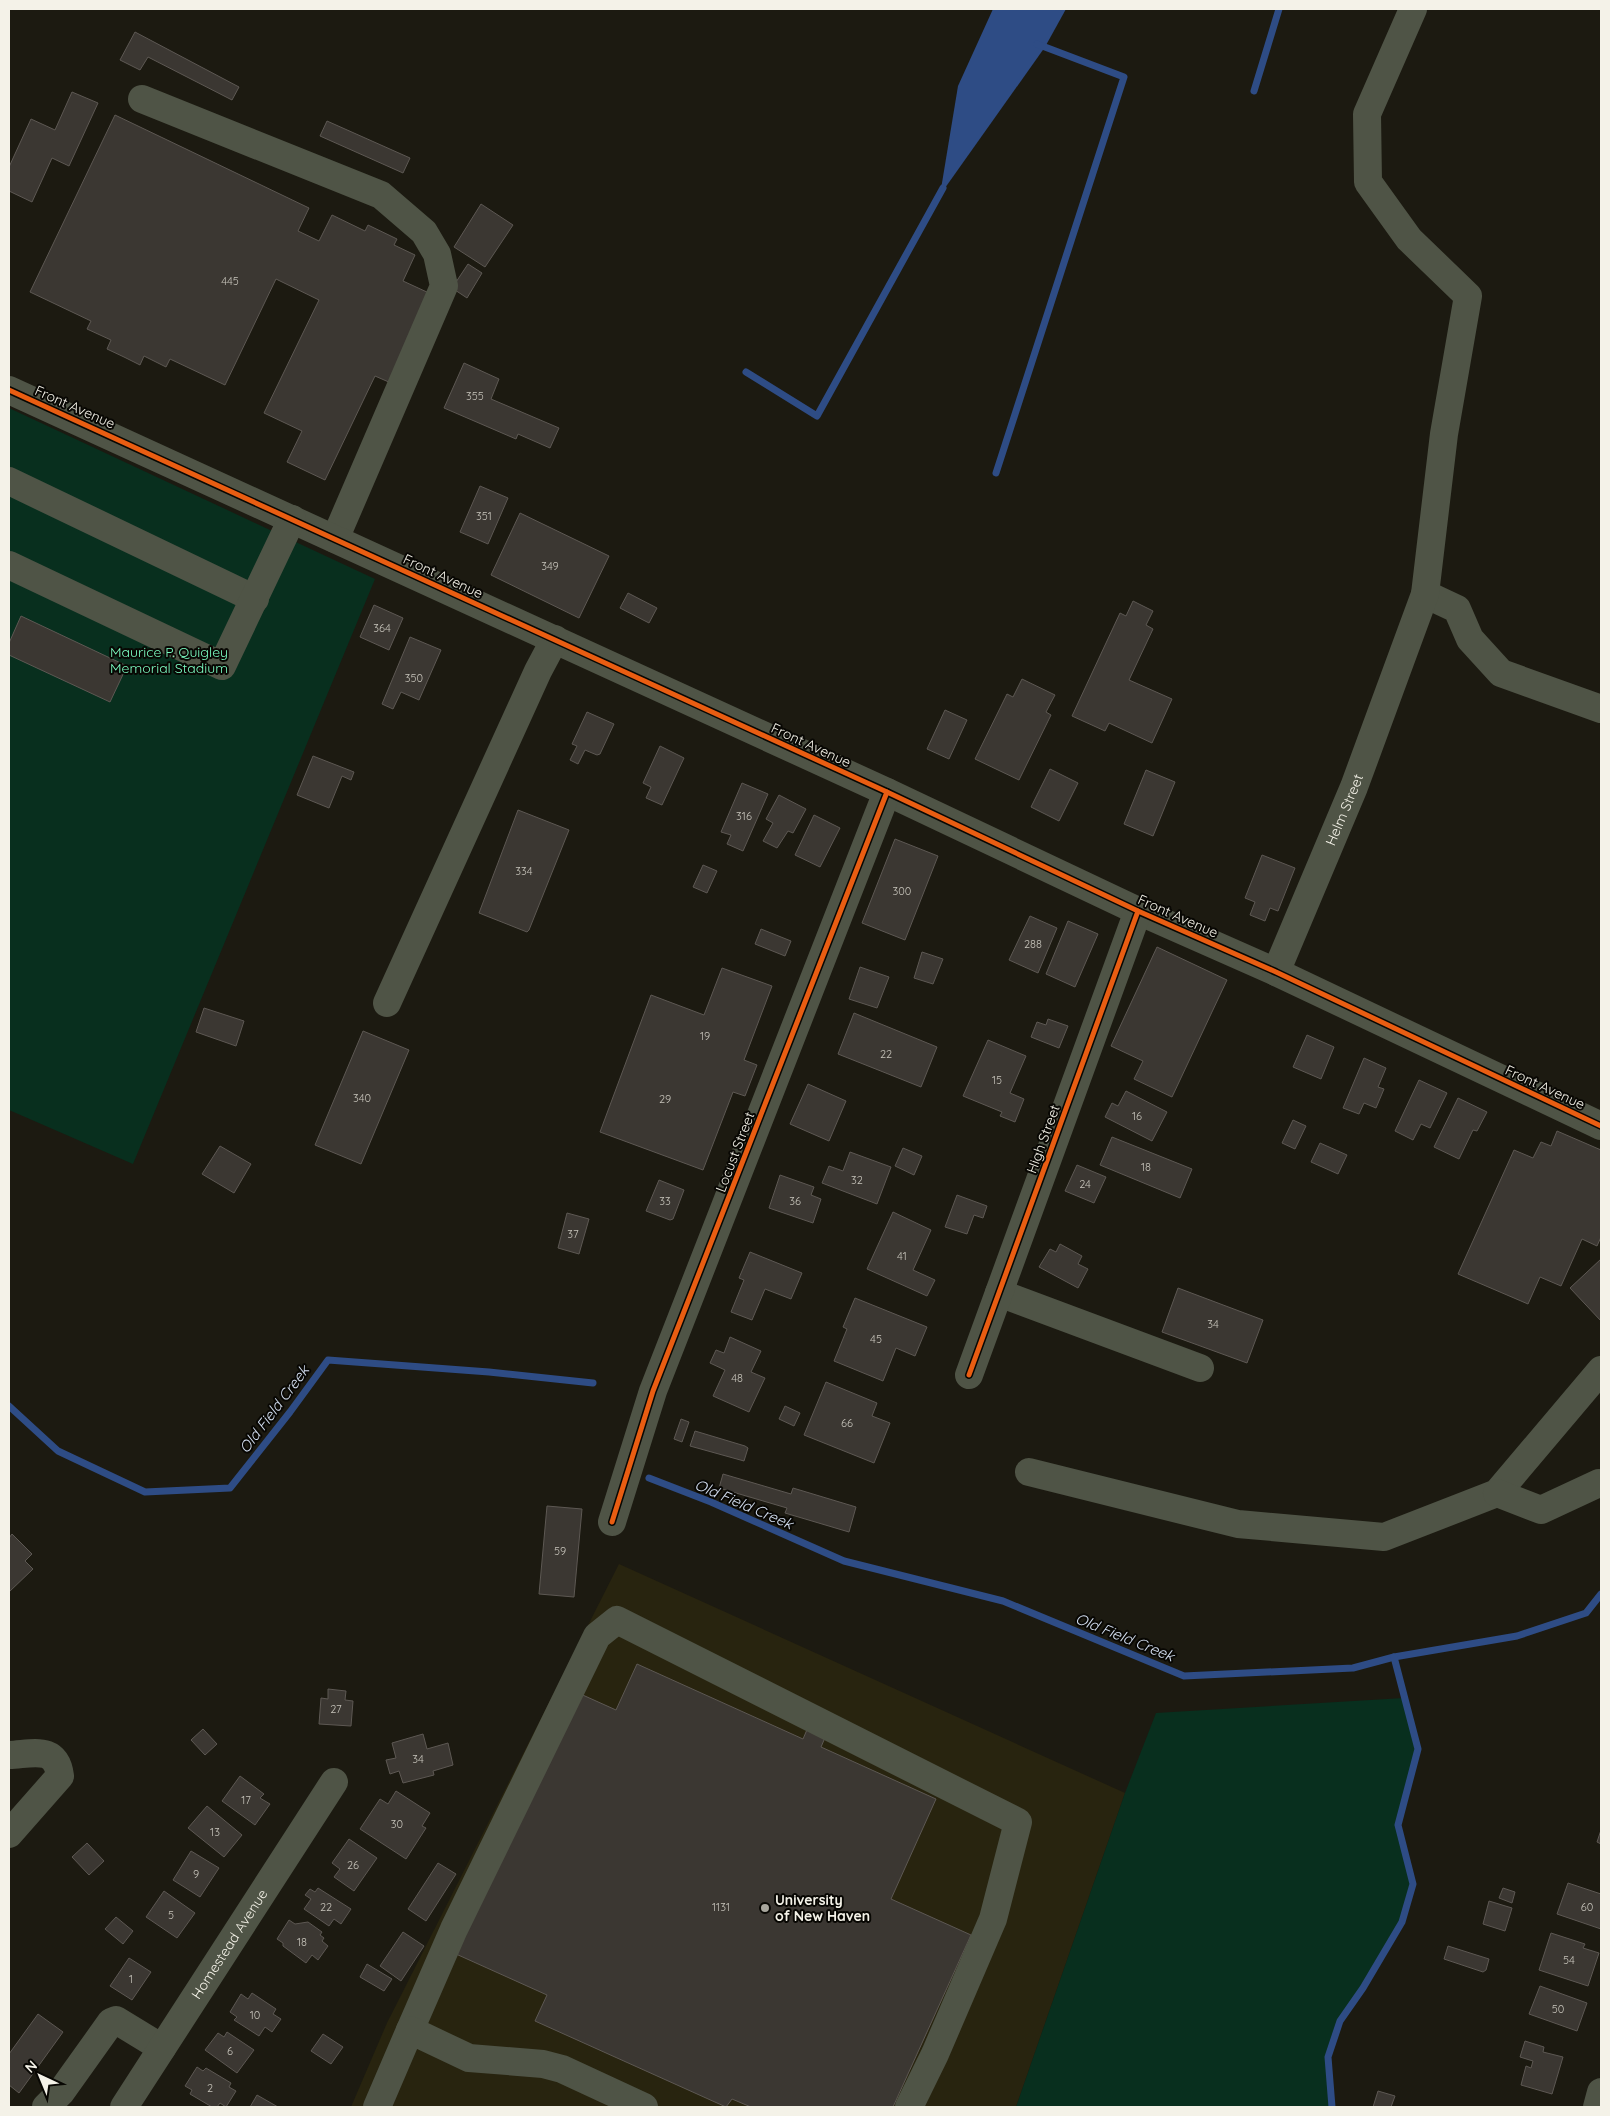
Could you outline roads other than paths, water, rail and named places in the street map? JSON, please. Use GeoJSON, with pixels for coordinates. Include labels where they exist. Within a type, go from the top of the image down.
{"type":"FeatureCollection","features":[{"type":"Feature","properties":{"kind":"street","name":"Helm Street"},"geometry":{"type":"LineString","coordinates":[[1276,972],[1354,787],[1425,594],[1444,434],[1468,296],[1409,239],[1368,182],[1368,114],[1413,9]]}},
{"type":"Feature","properties":{"kind":"street"},"geometry":{"type":"LineString","coordinates":[[142,99],[381,195],[424,232],[437,254],[444,286],[336,539]]}},
{"type":"Feature","properties":{"kind":"street","name":"Front Avenue"},"geometry":{"type":"LineString","coordinates":[[9,390],[887,792],[1138,911],[1276,972],[1601,1126]]}},
{"type":"Feature","properties":{"kind":"street"},"geometry":{"type":"LineString","coordinates":[[9,481],[255,599]]}},
{"type":"Feature","properties":{"kind":"street"},"geometry":{"type":"LineString","coordinates":[[9,565],[222,666],[292,520]]}},
{"type":"Feature","properties":{"kind":"street"},"geometry":{"type":"LineString","coordinates":[[1425,594],[1457,609],[1470,639],[1501,673],[1601,709]]}},
{"type":"Feature","properties":{"kind":"street"},"geometry":{"type":"LineString","coordinates":[[387,1003],[534,680],[555,640]]}},
{"type":"Feature","properties":{"kind":"street","name":"Locust Street"},"geometry":{"type":"LineString","coordinates":[[612,1522],[653,1391],[887,792]]}},
{"type":"Feature","properties":{"kind":"street","name":"High Street"},"geometry":{"type":"LineString","coordinates":[[969,1375],[1138,911]]}},
{"type":"Feature","properties":{"kind":"street"},"geometry":{"type":"LineString","coordinates":[[999,1293],[1200,1368]]}},
{"type":"Feature","properties":{"kind":"street"},"geometry":{"type":"LineString","coordinates":[[1029,1472],[1238,1524],[1384,1537],[1498,1493],[1601,1370]]}},
{"type":"Feature","properties":{"kind":"street"},"geometry":{"type":"LineString","coordinates":[[1498,1493],[1541,1510],[1599,1484]]}},
{"type":"Feature","properties":{"kind":"street"},"geometry":{"type":"LineString","coordinates":[[377,2107],[454,1929],[597,1636],[617,1620],[1018,1822],[993,1919],[935,2054],[909,2107]]}},
{"type":"Feature","properties":{"kind":"street"},"geometry":{"type":"LineString","coordinates":[[9,1755],[48,1754],[56,1760],[60,1776],[9,1834]]}},
{"type":"Feature","properties":{"kind":"street","name":"Homestead Avenue"},"geometry":{"type":"LineString","coordinates":[[124,2107],[334,1782]]}},
{"type":"Feature","properties":{"kind":"street"},"geometry":{"type":"LineString","coordinates":[[46,2107],[61,2092],[111,2022],[116,2020],[162,2048]]}},
{"type":"Feature","properties":{"kind":"street"},"geometry":{"type":"LineString","coordinates":[[410,2030],[469,2058],[543,2064],[562,2069],[644,2107]]}},
{"type":"Feature","properties":{"kind":"street"},"geometry":{"type":"LineString","coordinates":[[1597,2107],[1601,2092]]}},
{"type":"Feature","properties":{"kind":"water"},"geometry":{"type":"Polygon","coordinates":[[[993,9],[1066,9],[1045,47],[940,195],[958,86],[993,9]]]}},
{"type":"Feature","properties":{"kind":"waterway"},"geometry":{"type":"LineString","coordinates":[[1254,91],[1279,9]]}},
{"type":"Feature","properties":{"kind":"waterway"},"geometry":{"type":"LineString","coordinates":[[996,473],[1124,77],[1037,44]]}},
{"type":"Feature","properties":{"kind":"waterway"},"geometry":{"type":"LineString","coordinates":[[746,372],[817,416],[943,188]]}},
{"type":"Feature","properties":{"kind":"waterway","name":"Old Field Creek"},"geometry":{"type":"LineString","coordinates":[[9,1406],[58,1451],[145,1492],[230,1488],[328,1360],[489,1372],[593,1383]]}},
{"type":"Feature","properties":{"kind":"waterway","name":"Old Field Creek"},"geometry":{"type":"LineString","coordinates":[[649,1478],[711,1502],[844,1561],[1003,1601],[1184,1676],[1353,1668],[1394,1657],[1517,1636],[1586,1613],[1601,1594]]}},
{"type":"Feature","properties":{"kind":"waterway"},"geometry":{"type":"LineString","coordinates":[[1332,2107],[1328,2057],[1340,2021],[1363,1988],[1402,1922],[1413,1884],[1398,1825],[1418,1749],[1394,1657]]}},
{"type":"Feature","properties":{"kind":"place","name":"University of New Haven"},"geometry":{"type":"Point","coordinates":[765,1908]}},
{"type":"Feature","properties":{"kind":"park label","name":"Maurice P. Quigley Memorial Stadium"},"geometry":{"type":"Point","coordinates":[169,660]}}]}
